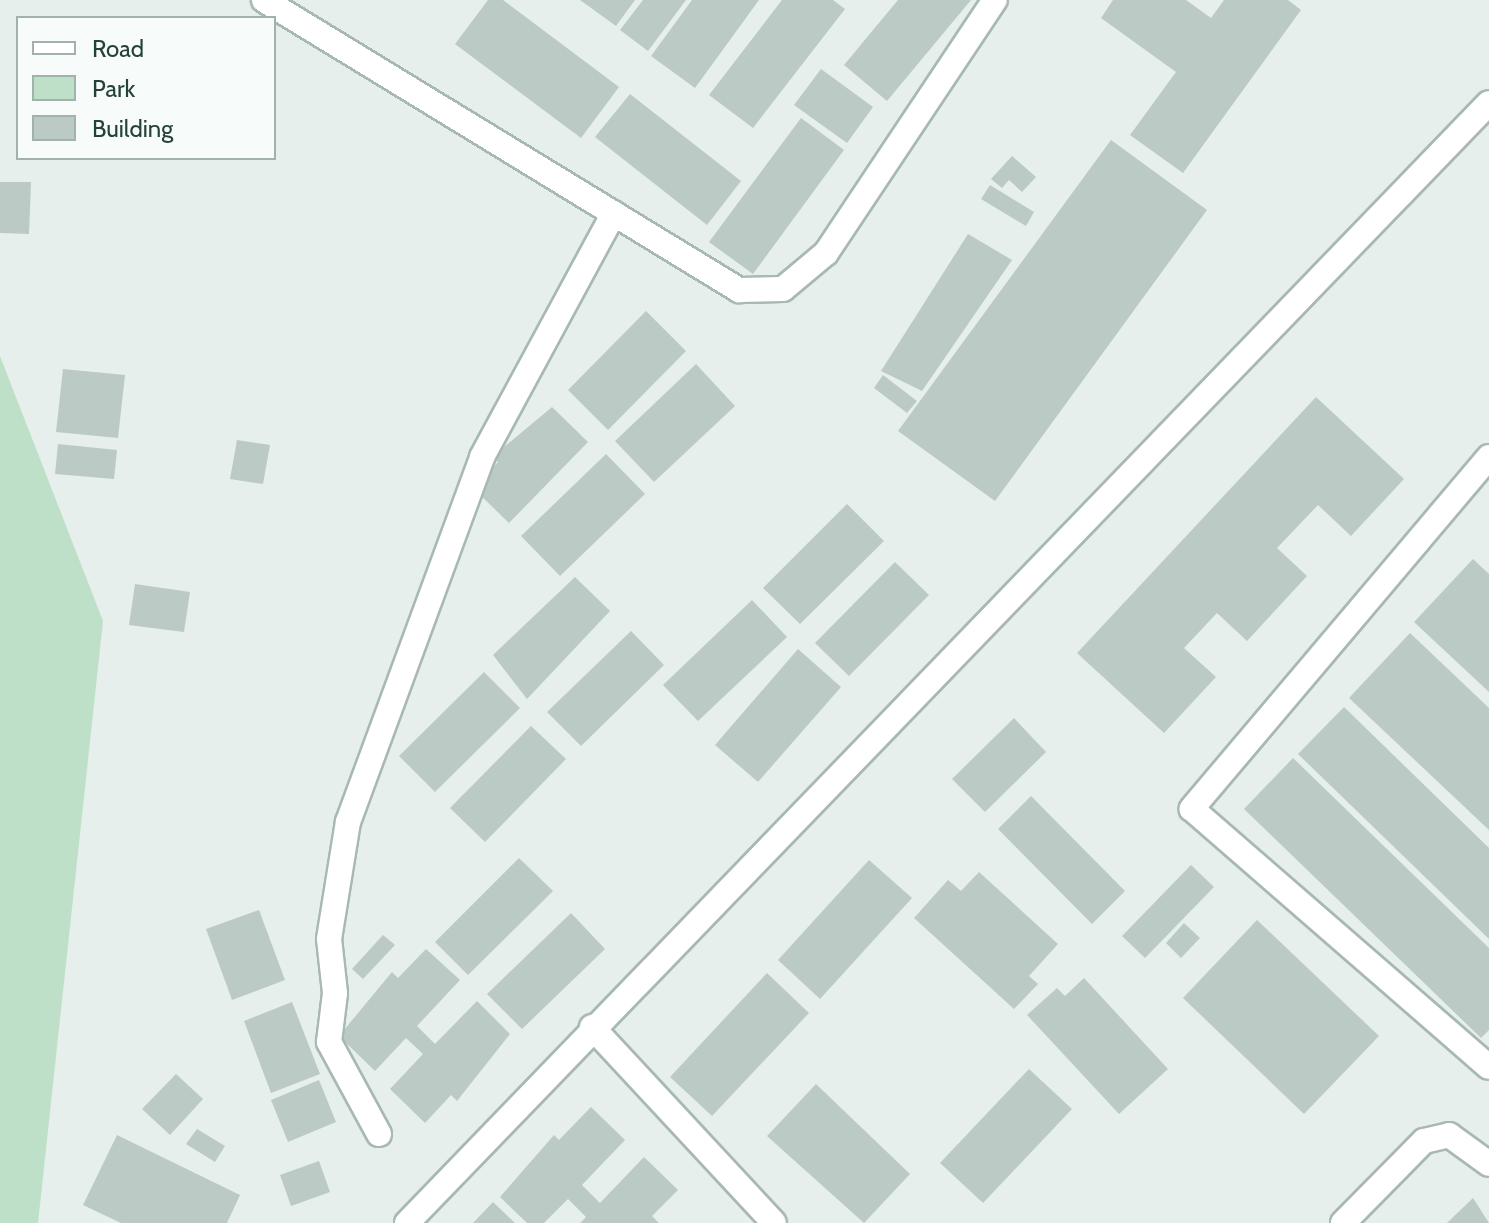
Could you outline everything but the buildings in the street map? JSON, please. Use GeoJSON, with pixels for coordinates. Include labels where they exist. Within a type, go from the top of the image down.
{"type":"FeatureCollection","features":[{"type":"Feature","properties":{"kind":"street"},"geometry":{"type":"LineString","coordinates":[[264,0],[739,290],[783,289],[826,253],[995,0]]}},
{"type":"Feature","properties":{"kind":"street"},"geometry":{"type":"LineString","coordinates":[[407,1223],[592,1027],[1489,103]]}},
{"type":"Feature","properties":{"kind":"street"},"geometry":{"type":"LineString","coordinates":[[379,1134],[329,1042],[335,993],[329,939],[348,822],[482,457],[614,213]]}},
{"type":"Feature","properties":{"kind":"street"},"geometry":{"type":"LineString","coordinates":[[1489,457],[1192,809],[1489,1067]]}},
{"type":"Feature","properties":{"kind":"street"},"geometry":{"type":"LineString","coordinates":[[592,1027],[774,1223]]}},
{"type":"Feature","properties":{"kind":"street"},"geometry":{"type":"LineString","coordinates":[[1343,1223],[1372,1190],[1424,1141],[1449,1135],[1489,1164]]}},
{"type":"Feature","properties":{"kind":"green space"},"geometry":{"type":"Polygon","coordinates":[[[0,356],[103,621],[38,1223],[0,1223],[0,356]]]}}]}
